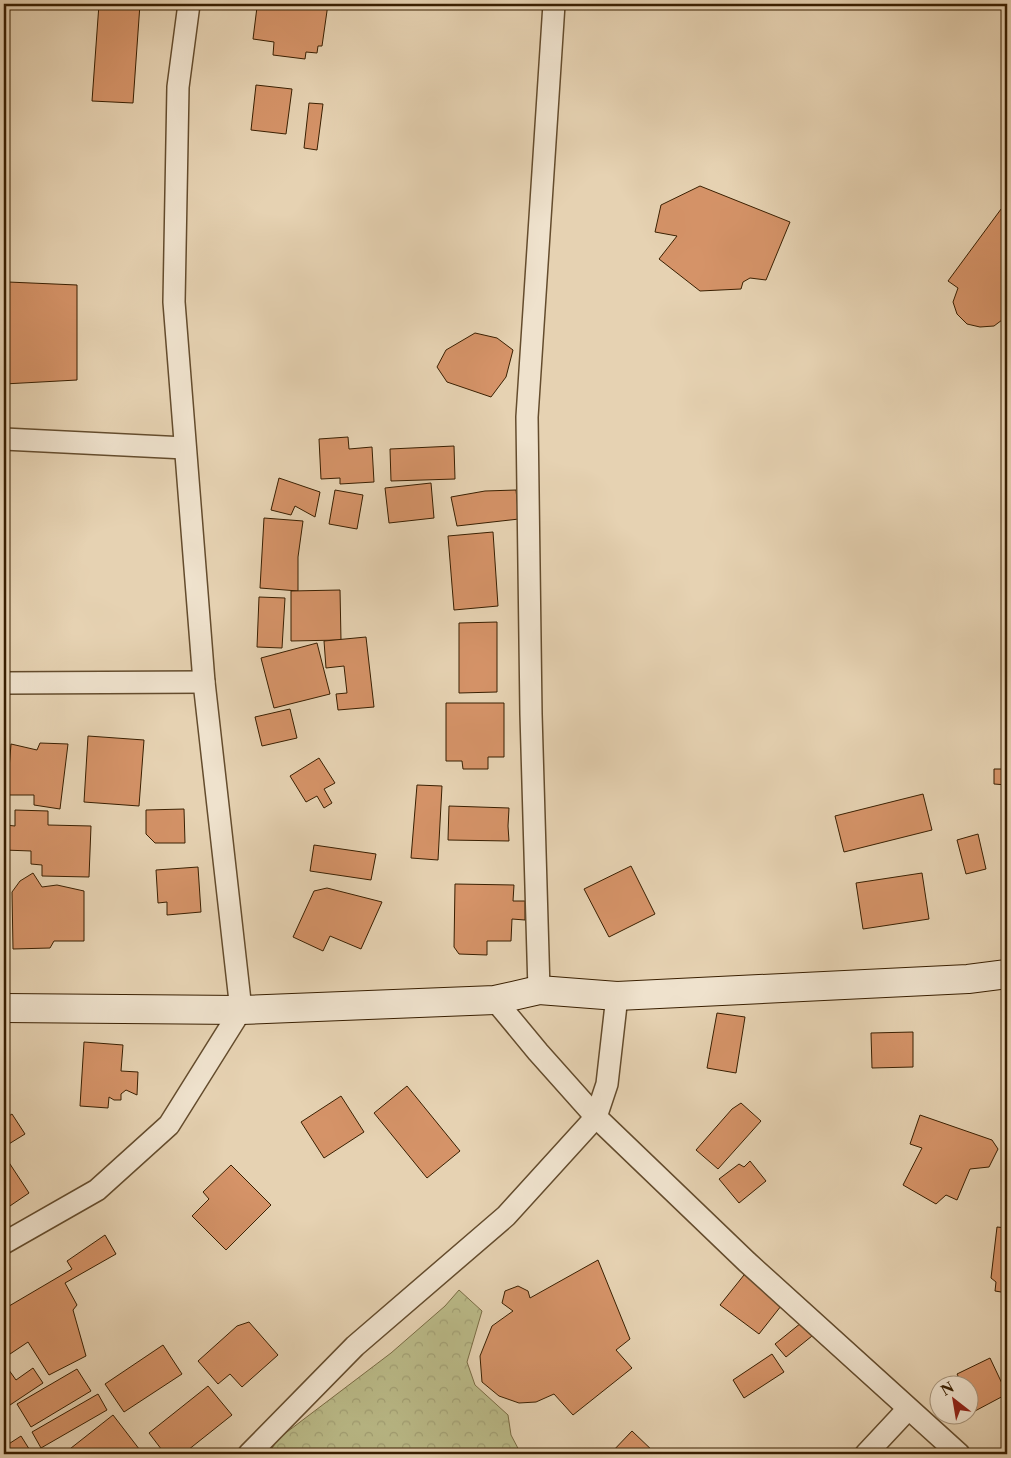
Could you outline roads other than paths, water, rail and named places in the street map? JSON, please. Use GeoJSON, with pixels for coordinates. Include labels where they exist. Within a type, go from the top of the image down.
{"type":"FeatureCollection","features":[{"type":"Feature","properties":{"kind":"street"},"geometry":{"type":"LineString","coordinates":[[4,1243],[96,1190],[169,1124],[241,1010],[204,682],[174,302],[178,87],[189,4]]}},
{"type":"Feature","properties":{"kind":"street"},"geometry":{"type":"LineString","coordinates":[[539,990],[531,714],[527,417],[554,4]]}},
{"type":"Feature","properties":{"kind":"street"},"geometry":{"type":"LineString","coordinates":[[4,439],[185,448]]}},
{"type":"Feature","properties":{"kind":"street"},"geometry":{"type":"LineString","coordinates":[[4,683],[204,682]]}},
{"type":"Feature","properties":{"kind":"street"},"geometry":{"type":"LineString","coordinates":[[4,1008],[241,1010],[495,1000],[539,990],[617,996],[968,979],[1007,974]]}},
{"type":"Feature","properties":{"kind":"street"},"geometry":{"type":"LineString","coordinates":[[249,1454],[355,1346],[506,1216],[596,1117],[607,1084],[617,996]]}},
{"type":"Feature","properties":{"kind":"street"},"geometry":{"type":"LineString","coordinates":[[495,1000],[596,1117],[747,1262],[959,1454]]}},
{"type":"Feature","properties":{"kind":"street"},"geometry":{"type":"LineString","coordinates":[[866,1454],[908,1409]]}}]}
